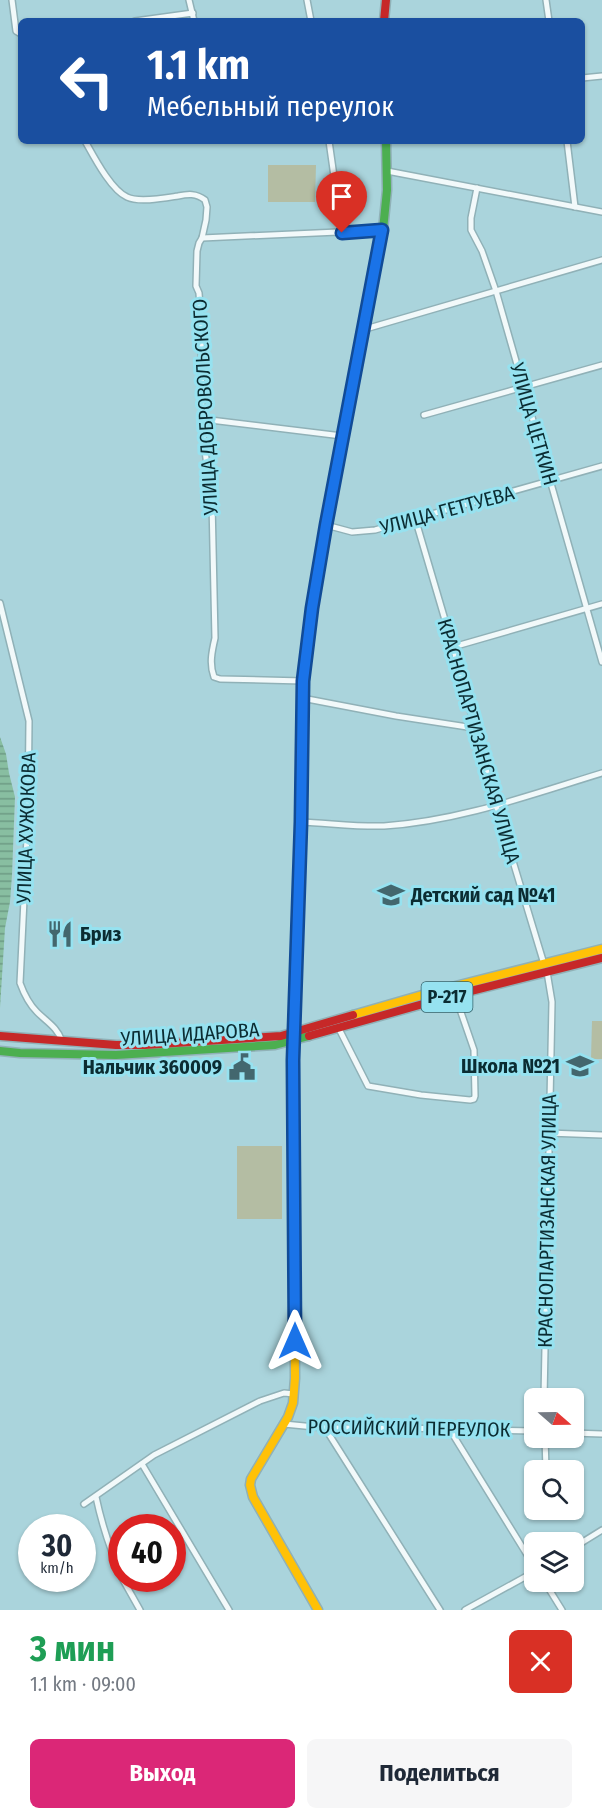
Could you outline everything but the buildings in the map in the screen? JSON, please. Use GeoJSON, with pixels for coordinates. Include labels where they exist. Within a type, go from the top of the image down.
{"type":"FeatureCollection","features":[{"type":"Feature","properties":{"kind":"street"},"geometry":{"type":"LineString","coordinates":[[12,0],[18,32]]}},
{"type":"Feature","properties":{"kind":"street"},"geometry":{"type":"LineString","coordinates":[[189,0],[194,18]]}},
{"type":"Feature","properties":{"kind":"street"},"geometry":{"type":"LineString","coordinates":[[308,0],[310,18]]}},
{"type":"Feature","properties":{"kind":"street"},"geometry":{"type":"LineString","coordinates":[[384,18],[386,0]]}},
{"type":"Feature","properties":{"kind":"street"},"geometry":{"type":"LineString","coordinates":[[546,0],[549,18]]}},
{"type":"Feature","properties":{"kind":"street"},"geometry":{"type":"LineString","coordinates":[[157,18],[193,13]]}},
{"type":"Feature","properties":{"kind":"street"},"geometry":{"type":"LineString","coordinates":[[585,78],[602,76]]}},
{"type":"Feature","properties":{"kind":"street","name":"УЛИЦА ДОБРОВОЛЬСКОГО"},"geometry":{"type":"LineString","coordinates":[[88,144],[117,190],[126,197],[153,199],[192,194],[203,198],[207,207],[202,238],[197,251],[196,286],[199,292],[201,322],[202,418],[212,502],[215,638],[211,671],[214,677],[220,679],[303,681]]}},
{"type":"Feature","properties":{"kind":"street"},"geometry":{"type":"LineString","coordinates":[[329,144],[342,233]]}},
{"type":"Feature","properties":{"kind":"street"},"geometry":{"type":"LineString","coordinates":[[318,1610],[250,1491],[250,1485],[254,1472],[284,1424],[294,1394],[295,1037],[303,681],[326,525],[382,230],[387,190],[386,144]]}},
{"type":"Feature","properties":{"kind":"street"},"geometry":{"type":"LineString","coordinates":[[567,144],[575,207]]}},
{"type":"Feature","properties":{"kind":"street"},"geometry":{"type":"LineString","coordinates":[[387,171],[602,212]]}},
{"type":"Feature","properties":{"kind":"street","name":"УЛИЦА ЦЕТКИН"},"geometry":{"type":"LineString","coordinates":[[477,188],[471,230],[482,251],[496,291],[602,662]]}},
{"type":"Feature","properties":{"kind":"street"},"geometry":{"type":"LineString","coordinates":[[202,238],[382,230]]}},
{"type":"Feature","properties":{"kind":"street"},"geometry":{"type":"LineString","coordinates":[[362,330],[602,260]]}},
{"type":"Feature","properties":{"kind":"street"},"geometry":{"type":"LineString","coordinates":[[424,415],[602,365]]}},
{"type":"Feature","properties":{"kind":"street"},"geometry":{"type":"LineString","coordinates":[[202,418],[342,436]]}},
{"type":"Feature","properties":{"kind":"street","name":"УЛИЦА ГЕТТУЕВА"},"geometry":{"type":"LineString","coordinates":[[326,525],[346,531],[363,532],[602,466]]}},
{"type":"Feature","properties":{"kind":"street","name":"КРАСНОПАРТИЗАНСКАЯ УЛИЦА"},"geometry":{"type":"LineString","coordinates":[[415,518],[496,805],[545,968],[552,1002],[544,1388]]}},
{"type":"Feature","properties":{"kind":"street","name":"УЛИЦА ХУЖОКОВА"},"geometry":{"type":"LineString","coordinates":[[0,603],[29,721],[28,816],[20,983],[28,1000],[54,1027],[62,1041]]}},
{"type":"Feature","properties":{"kind":"street"},"geometry":{"type":"LineString","coordinates":[[453,647],[602,604]]}},
{"type":"Feature","properties":{"kind":"street"},"geometry":{"type":"LineString","coordinates":[[302,698],[474,728]]}},
{"type":"Feature","properties":{"kind":"street"},"geometry":{"type":"LineString","coordinates":[[301,822],[381,826],[447,818],[602,773]]}},
{"type":"Feature","properties":{"kind":"street","name":"УЛИЦА ИДАРОВА"},"geometry":{"type":"LineString","coordinates":[[0,1036],[99,1045],[145,1045],[295,1037],[338,1028],[455,995],[602,949]]}},
{"type":"Feature","properties":{"kind":"street","name":"УЛИЦА ИДАРОВА"},"geometry":{"type":"LineString","coordinates":[[0,1051],[116,1055],[258,1047],[436,991],[602,958]]}},
{"type":"Feature","properties":{"kind":"street"},"geometry":{"type":"LineString","coordinates":[[338,1028],[368,1086],[470,1101],[475,1096],[474,1050],[455,995]]}},
{"type":"Feature","properties":{"kind":"street"},"geometry":{"type":"LineString","coordinates":[[549,1133],[602,1135]]}},
{"type":"Feature","properties":{"kind":"street","name":"РОССИЙСКИЙ ПЕРЕУЛОК"},"geometry":{"type":"LineString","coordinates":[[84,1504],[154,1455],[260,1401],[284,1393],[294,1394]]}},
{"type":"Feature","properties":{"kind":"street","name":"РОССИЙСКИЙ ПЕРЕУЛОК"},"geometry":{"type":"LineString","coordinates":[[284,1424],[325,1428],[524,1431]]}},
{"type":"Feature","properties":{"kind":"street"},"geometry":{"type":"LineString","coordinates":[[325,1428],[440,1610]]}},
{"type":"Feature","properties":{"kind":"street"},"geometry":{"type":"LineString","coordinates":[[450,1430],[524,1550]]}},
{"type":"Feature","properties":{"kind":"street"},"geometry":{"type":"LineString","coordinates":[[584,1433],[602,1434]]}},
{"type":"Feature","properties":{"kind":"street"},"geometry":{"type":"LineString","coordinates":[[142,1464],[229,1610]]}},
{"type":"Feature","properties":{"kind":"street"},"geometry":{"type":"LineString","coordinates":[[96,1497],[108,1541]]}},
{"type":"Feature","properties":{"kind":"street"},"geometry":{"type":"LineString","coordinates":[[584,1541],[602,1530]]}},
{"type":"Feature","properties":{"kind":"street"},"geometry":{"type":"LineString","coordinates":[[465,1610],[524,1578]]}},
{"type":"Feature","properties":{"kind":"street"},"geometry":{"type":"LineString","coordinates":[[130,1592],[140,1610]]}},
{"type":"Feature","properties":{"kind":"street"},"geometry":{"type":"LineString","coordinates":[[551,1592],[562,1610]]}},
{"type":"Feature","properties":{"kind":"shaded area"},"geometry":{"type":"Polygon","coordinates":[[[268,165],[316,165],[315,202],[268,202],[268,165]]]}},
{"type":"Feature","properties":{"kind":"shaded area"},"geometry":{"type":"Polygon","coordinates":[[[0,737],[15,797],[12,875],[5,928],[0,1008],[0,737]]]}},
{"type":"Feature","properties":{"kind":"shaded area"},"geometry":{"type":"Polygon","coordinates":[[[592,1021],[602,1021],[602,1059],[591,1059],[592,1021]]]}},
{"type":"Feature","properties":{"kind":"shaded area"},"geometry":{"type":"Polygon","coordinates":[[[237,1146],[282,1146],[282,1219],[237,1219],[237,1146]]]}},
{"type":"Feature","properties":{"kind":"traffic: fast"},"geometry":{"type":"LineString","coordinates":[[366,318],[383,230],[387,190],[386,144]]}},
{"type":"Feature","properties":{"kind":"traffic: fast"},"geometry":{"type":"LineString","coordinates":[[0,1051],[116,1055],[275,1045],[309,1036]]}},
{"type":"Feature","properties":{"kind":"traffic: slow"},"geometry":{"type":"LineString","coordinates":[[301,794],[303,681],[322,547]]}},
{"type":"Feature","properties":{"kind":"traffic: slow"},"geometry":{"type":"LineString","coordinates":[[353,1015],[436,991],[602,949]]}},
{"type":"Feature","properties":{"kind":"traffic: slow"},"geometry":{"type":"LineString","coordinates":[[294,1219],[295,1378],[293,1403],[288,1417],[251,1479],[250,1485],[253,1497],[318,1610]]}},
{"type":"Feature","properties":{"kind":"traffic: jam"},"geometry":{"type":"LineString","coordinates":[[384,18],[386,0]]}},
{"type":"Feature","properties":{"kind":"traffic: jam"},"geometry":{"type":"LineString","coordinates":[[322,547],[366,318]]}},
{"type":"Feature","properties":{"kind":"traffic: jam"},"geometry":{"type":"LineString","coordinates":[[294,1219],[293,1060],[301,794]]}},
{"type":"Feature","properties":{"kind":"traffic: jam"},"geometry":{"type":"LineString","coordinates":[[309,1036],[455,995],[602,958]]}},
{"type":"Feature","properties":{"kind":"traffic: jam"},"geometry":{"type":"LineString","coordinates":[[0,1036],[145,1045],[281,1036],[353,1015]]}},
{"type":"Feature","properties":{"kind":"place","name":"Детский сад №41"},"geometry":{"type":"Point","coordinates":[391,895]}},
{"type":"Feature","properties":{"kind":"place","name":"Бриз"},"geometry":{"type":"Point","coordinates":[60,934]}},
{"type":"Feature","properties":{"kind":"place","name":"Школа №21"},"geometry":{"type":"Point","coordinates":[580,1066]}},
{"type":"Feature","properties":{"kind":"place","name":"Нальчик 360009"},"geometry":{"type":"Point","coordinates":[242,1067]}},
{"type":"Feature","properties":{"kind":"route"},"geometry":{"type":"LineString","coordinates":[[295,1341],[293,1060],[303,681],[326,525],[382,230],[342,233]]}}]}
